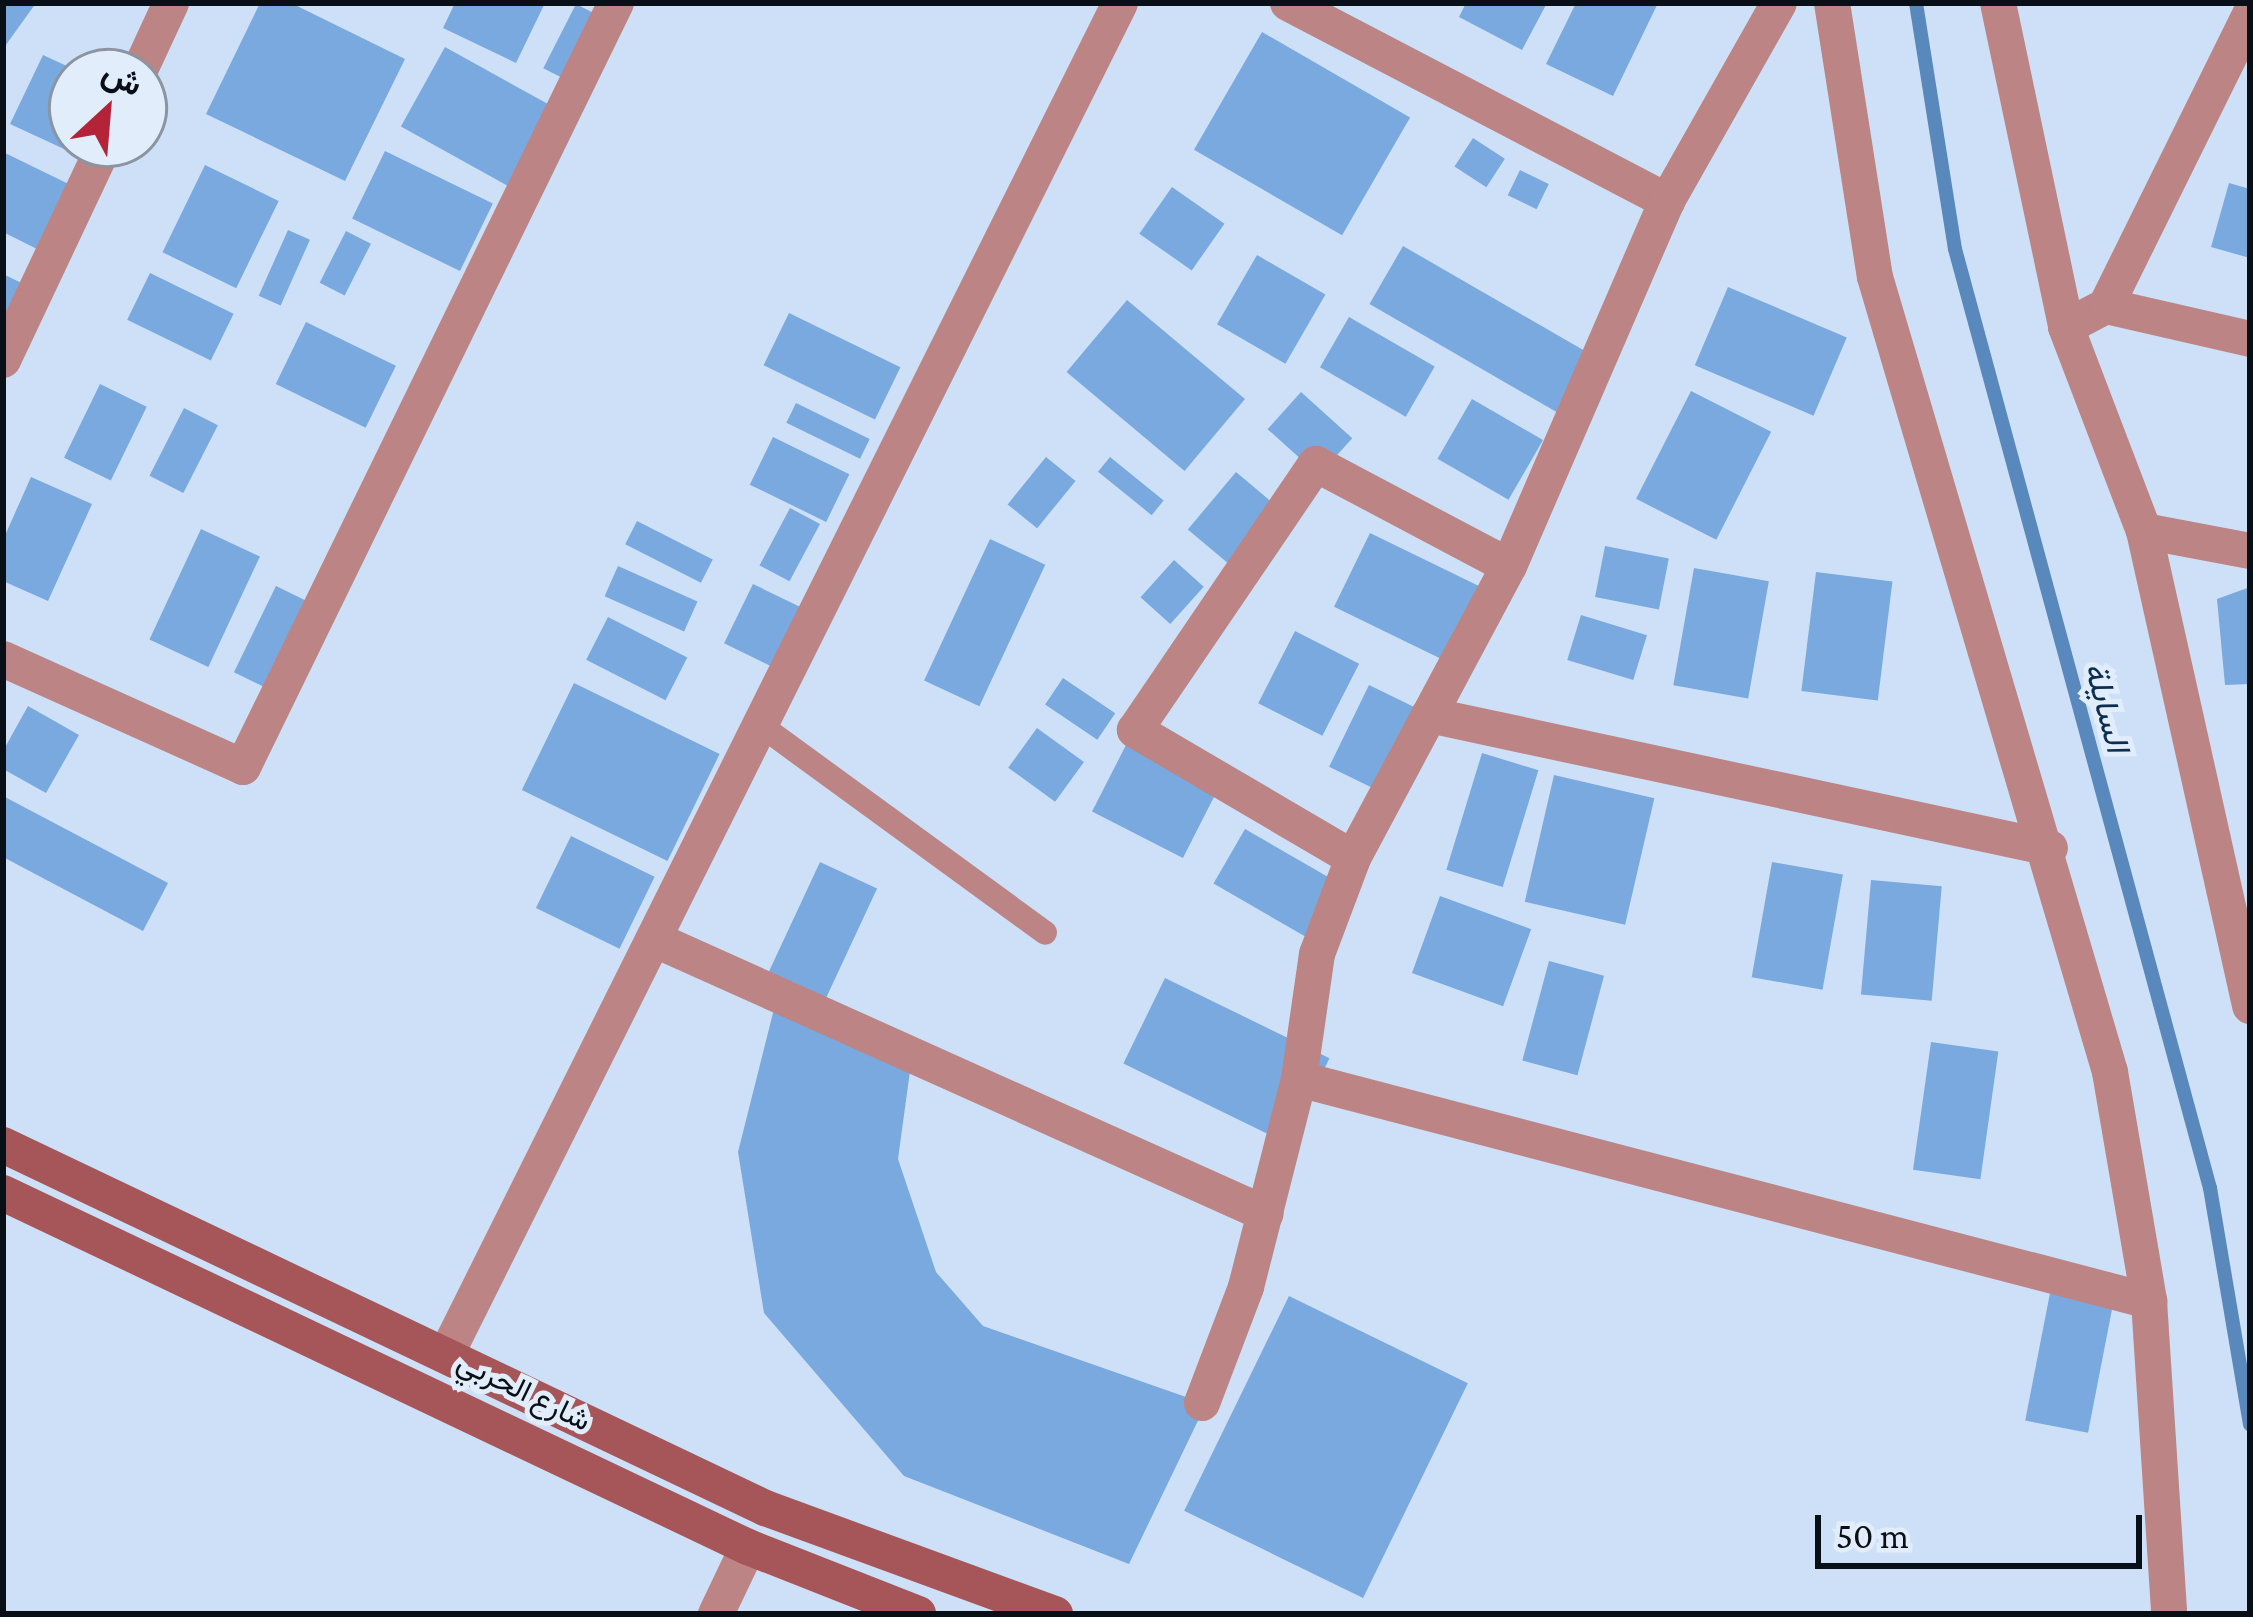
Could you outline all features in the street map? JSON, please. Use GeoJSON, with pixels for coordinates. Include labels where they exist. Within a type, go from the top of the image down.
{"type":"FeatureCollection","features":[{"type":"Feature","properties":{"kind":"street"},"geometry":{"type":"LineString","coordinates":[[150,48],[171,3]]}},
{"type":"Feature","properties":{"kind":"street"},"geometry":{"type":"LineString","coordinates":[[3,658],[243,767],[616,3]]}},
{"type":"Feature","properties":{"kind":"street"},"geometry":{"type":"LineString","coordinates":[[447,1353],[658,940],[1120,3]]}},
{"type":"Feature","properties":{"kind":"street"},"geometry":{"type":"LineString","coordinates":[[1288,3],[1667,201]]}},
{"type":"Feature","properties":{"kind":"street"},"geometry":{"type":"LineString","coordinates":[[1202,1402],[1266,1214],[1299,1079],[1317,954],[1352,858],[1509,566],[1667,201],[1779,3]]}},
{"type":"Feature","properties":{"kind":"street"},"geometry":{"type":"LineString","coordinates":[[1832,3],[1875,277],[2050,848],[2110,1072],[2149,1300],[2169,1614]]}},
{"type":"Feature","properties":{"kind":"street"},"geometry":{"type":"LineString","coordinates":[[1998,3],[2066,327],[2144,531],[2247,984]]}},
{"type":"Feature","properties":{"kind":"street"},"geometry":{"type":"LineString","coordinates":[[2066,327],[2106,306],[2250,15]]}},
{"type":"Feature","properties":{"kind":"street"},"geometry":{"type":"LineString","coordinates":[[3,360],[94,168]]}},
{"type":"Feature","properties":{"kind":"street"},"geometry":{"type":"LineString","coordinates":[[2106,306],[2250,339]]}},
{"type":"Feature","properties":{"kind":"street"},"geometry":{"type":"LineString","coordinates":[[1352,858],[1135,730],[1316,464],[1509,566]]}},
{"type":"Feature","properties":{"kind":"street"},"geometry":{"type":"LineString","coordinates":[[2144,531],[2250,551]]}},
{"type":"Feature","properties":{"kind":"street"},"geometry":{"type":"LineString","coordinates":[[1430,715],[2050,848]]}},
{"type":"Feature","properties":{"kind":"street"},"geometry":{"type":"LineString","coordinates":[[658,940],[1266,1214]]}},
{"type":"Feature","properties":{"kind":"street"},"geometry":{"type":"LineString","coordinates":[[1299,1079],[2149,1300]]}},
{"type":"Feature","properties":{"kind":"street","name":"شارع الحربي"},"geometry":{"type":"LineString","coordinates":[[3,1145],[765,1508],[1055,1614]]}},
{"type":"Feature","properties":{"kind":"street","name":"شارع الحربي"},"geometry":{"type":"LineString","coordinates":[[3,1193],[748,1547],[918,1614]]}},
{"type":"Feature","properties":{"kind":"street"},"geometry":{"type":"LineString","coordinates":[[716,1614],[748,1547]]}},
{"type":"Feature","properties":{"kind":"lane"},"geometry":{"type":"LineString","coordinates":[[763,727],[1045,933]]}},
{"type":"Feature","properties":{"kind":"building"},"geometry":{"type":"Polygon","coordinates":[[[3,3],[36,3],[3,49],[3,3]]]}},
{"type":"Feature","properties":{"kind":"building"},"geometry":{"type":"Polygon","coordinates":[[[260,3],[291,3],[405,59],[345,181],[206,114],[260,3]]]}},
{"type":"Feature","properties":{"kind":"building"},"geometry":{"type":"Polygon","coordinates":[[[455,3],[545,3],[516,63],[443,28],[455,3]]]}},
{"type":"Feature","properties":{"kind":"building"},"geometry":{"type":"Polygon","coordinates":[[[1466,3],[1547,3],[1522,50],[1459,17],[1466,3]]]}},
{"type":"Feature","properties":{"kind":"building"},"geometry":{"type":"Polygon","coordinates":[[[1576,3],[1658,3],[1613,96],[1546,64],[1576,3]]]}},
{"type":"Feature","properties":{"kind":"building"},"geometry":{"type":"Polygon","coordinates":[[[576,4],[620,26],[587,90],[543,68],[576,4]]]}},
{"type":"Feature","properties":{"kind":"building"},"geometry":{"type":"Polygon","coordinates":[[[1262,32],[1410,118],[1342,235],[1194,150],[1262,32]]]}},
{"type":"Feature","properties":{"kind":"building"},"geometry":{"type":"Polygon","coordinates":[[[445,47],[553,107],[509,187],[401,127],[445,47]]]}},
{"type":"Feature","properties":{"kind":"building"},"geometry":{"type":"Polygon","coordinates":[[[43,55],[48,57],[48,142],[10,124],[43,55]]]}},
{"type":"Feature","properties":{"kind":"building"},"geometry":{"type":"Polygon","coordinates":[[[1473,138],[1505,159],[1486,187],[1454,167],[1473,138]]]}},
{"type":"Feature","properties":{"kind":"building"},"geometry":{"type":"Polygon","coordinates":[[[385,151],[493,204],[460,271],[352,218],[385,151]]]}},
{"type":"Feature","properties":{"kind":"building"},"geometry":{"type":"Polygon","coordinates":[[[3,152],[85,192],[53,257],[3,232],[3,152]]]}},
{"type":"Feature","properties":{"kind":"building"},"geometry":{"type":"Polygon","coordinates":[[[205,165],[279,201],[236,288],[162,252],[205,165]]]}},
{"type":"Feature","properties":{"kind":"building"},"geometry":{"type":"Polygon","coordinates":[[[1520,170],[1549,184],[1536,209],[1508,195],[1520,170]]]}},
{"type":"Feature","properties":{"kind":"building"},"geometry":{"type":"Polygon","coordinates":[[[2229,183],[2250,189],[2250,258],[2211,247],[2229,183]]]}},
{"type":"Feature","properties":{"kind":"building"},"geometry":{"type":"Polygon","coordinates":[[[1172,187],[1224,224],[1192,270],[1139,234],[1172,187]]]}},
{"type":"Feature","properties":{"kind":"building"},"geometry":{"type":"Polygon","coordinates":[[[288,230],[310,240],[281,306],[259,296],[288,230]]]}},
{"type":"Feature","properties":{"kind":"building"},"geometry":{"type":"Polygon","coordinates":[[[346,231],[371,244],[345,295],[320,283],[346,231]]]}},
{"type":"Feature","properties":{"kind":"building"},"geometry":{"type":"Polygon","coordinates":[[[1403,246],[1601,360],[1568,419],[1370,304],[1403,246]]]}},
{"type":"Feature","properties":{"kind":"building"},"geometry":{"type":"Polygon","coordinates":[[[1257,255],[1325,294],[1285,364],[1217,324],[1257,255]]]}},
{"type":"Feature","properties":{"kind":"building"},"geometry":{"type":"Polygon","coordinates":[[[150,273],[234,314],[211,361],[127,320],[150,273]]]}},
{"type":"Feature","properties":{"kind":"building"},"geometry":{"type":"Polygon","coordinates":[[[3,274],[34,289],[3,354],[3,274]]]}},
{"type":"Feature","properties":{"kind":"building"},"geometry":{"type":"Polygon","coordinates":[[[1728,287],[1847,337],[1814,416],[1695,365],[1728,287]]]}},
{"type":"Feature","properties":{"kind":"building"},"geometry":{"type":"Polygon","coordinates":[[[1127,300],[1245,399],[1185,471],[1067,372],[1127,300]]]}},
{"type":"Feature","properties":{"kind":"building"},"geometry":{"type":"Polygon","coordinates":[[[789,313],[900,367],[875,419],[764,365],[789,313]]]}},
{"type":"Feature","properties":{"kind":"building"},"geometry":{"type":"Polygon","coordinates":[[[1349,317],[1435,366],[1406,417],[1320,367],[1349,317]]]}},
{"type":"Feature","properties":{"kind":"building"},"geometry":{"type":"Polygon","coordinates":[[[306,322],[396,366],[366,428],[276,384],[306,322]]]}},
{"type":"Feature","properties":{"kind":"building"},"geometry":{"type":"Polygon","coordinates":[[[100,384],[147,407],[111,480],[64,458],[100,384]]]}},
{"type":"Feature","properties":{"kind":"building"},"geometry":{"type":"Polygon","coordinates":[[[1691,391],[1771,432],[1716,540],[1636,499],[1691,391]]]}},
{"type":"Feature","properties":{"kind":"building"},"geometry":{"type":"Polygon","coordinates":[[[1301,392],[1352,438],[1319,475],[1268,429],[1301,392]]]}},
{"type":"Feature","properties":{"kind":"building"},"geometry":{"type":"Polygon","coordinates":[[[1472,399],[1543,440],[1509,500],[1438,459],[1472,399]]]}},
{"type":"Feature","properties":{"kind":"building"},"geometry":{"type":"Polygon","coordinates":[[[796,403],[870,439],[860,459],[786,423],[796,403]]]}},
{"type":"Feature","properties":{"kind":"building"},"geometry":{"type":"Polygon","coordinates":[[[184,408],[218,425],[183,493],[149,476],[184,408]]]}},
{"type":"Feature","properties":{"kind":"building"},"geometry":{"type":"Polygon","coordinates":[[[773,437],[849,474],[826,522],[750,485],[773,437]]]}},
{"type":"Feature","properties":{"kind":"building"},"geometry":{"type":"Polygon","coordinates":[[[1046,457],[1076,481],[1037,528],[1008,504],[1046,457]]]}},
{"type":"Feature","properties":{"kind":"building"},"geometry":{"type":"Polygon","coordinates":[[[1110,457],[1164,500],[1152,515],[1098,472],[1110,457]]]}},
{"type":"Feature","properties":{"kind":"building"},"geometry":{"type":"Polygon","coordinates":[[[1236,472],[1291,518],[1243,576],[1188,529],[1236,472]]]}},
{"type":"Feature","properties":{"kind":"building"},"geometry":{"type":"Polygon","coordinates":[[[31,477],[92,504],[48,601],[3,581],[3,540],[31,477]]]}},
{"type":"Feature","properties":{"kind":"building"},"geometry":{"type":"Polygon","coordinates":[[[790,508],[820,524],[790,581],[759,565],[790,508]]]}},
{"type":"Feature","properties":{"kind":"building"},"geometry":{"type":"Polygon","coordinates":[[[637,521],[713,560],[701,583],[625,544],[637,521]]]}},
{"type":"Feature","properties":{"kind":"building"},"geometry":{"type":"Polygon","coordinates":[[[201,529],[260,556],[208,667],[149,640],[201,529]]]}},
{"type":"Feature","properties":{"kind":"building"},"geometry":{"type":"Polygon","coordinates":[[[1370,533],[1481,587],[1446,661],[1334,607],[1370,533]]]}},
{"type":"Feature","properties":{"kind":"building"},"geometry":{"type":"Polygon","coordinates":[[[990,539],[1045,565],[979,706],[924,680],[990,539]]]}},
{"type":"Feature","properties":{"kind":"building"},"geometry":{"type":"Polygon","coordinates":[[[1605,546],[1669,558],[1659,609],[1595,597],[1605,546]]]}},
{"type":"Feature","properties":{"kind":"building"},"geometry":{"type":"Polygon","coordinates":[[[1174,560],[1204,587],[1170,624],[1141,597],[1174,560]]]}},
{"type":"Feature","properties":{"kind":"building"},"geometry":{"type":"Polygon","coordinates":[[[618,566],[697,601],[684,632],[605,596],[618,566]]]}},
{"type":"Feature","properties":{"kind":"building"},"geometry":{"type":"Polygon","coordinates":[[[1694,568],[1769,581],[1748,698],[1673,685],[1694,568]]]}},
{"type":"Feature","properties":{"kind":"building"},"geometry":{"type":"Polygon","coordinates":[[[1816,572],[1892,581],[1878,700],[1801,691],[1816,572]]]}},
{"type":"Feature","properties":{"kind":"building"},"geometry":{"type":"Polygon","coordinates":[[[753,584],[802,608],[774,667],[724,643],[753,584]]]}},
{"type":"Feature","properties":{"kind":"building"},"geometry":{"type":"Polygon","coordinates":[[[276,586],[331,613],[289,699],[234,672],[276,586]]]}},
{"type":"Feature","properties":{"kind":"building"},"geometry":{"type":"Polygon","coordinates":[[[2250,587],[2250,684],[2225,685],[2217,599],[2250,587]]]}},
{"type":"Feature","properties":{"kind":"building"},"geometry":{"type":"Polygon","coordinates":[[[1581,615],[1647,635],[1633,680],[1567,660],[1581,615]]]}},
{"type":"Feature","properties":{"kind":"building"},"geometry":{"type":"Polygon","coordinates":[[[608,617],[687,657],[666,700],[586,660],[608,617]]]}},
{"type":"Feature","properties":{"kind":"building"},"geometry":{"type":"Polygon","coordinates":[[[1295,631],[1359,664],[1322,736],[1258,703],[1295,631]]]}},
{"type":"Feature","properties":{"kind":"building"},"geometry":{"type":"Polygon","coordinates":[[[1063,678],[1115,713],[1097,740],[1045,705],[1063,678]]]}},
{"type":"Feature","properties":{"kind":"building"},"geometry":{"type":"Polygon","coordinates":[[[574,683],[720,754],[667,861],[522,790],[574,683]]]}},
{"type":"Feature","properties":{"kind":"building"},"geometry":{"type":"Polygon","coordinates":[[[1369,685],[1427,713],[1387,795],[1329,767],[1369,685]]]}},
{"type":"Feature","properties":{"kind":"building"},"geometry":{"type":"Polygon","coordinates":[[[28,706],[79,735],[46,793],[3,769],[3,751],[28,706]]]}},
{"type":"Feature","properties":{"kind":"building"},"geometry":{"type":"Polygon","coordinates":[[[1037,728],[1084,762],[1055,802],[1008,768],[1037,728]]]}},
{"type":"Feature","properties":{"kind":"building"},"geometry":{"type":"Polygon","coordinates":[[[1127,743],[1218,789],[1183,858],[1092,812],[1127,743]]]}},
{"type":"Feature","properties":{"kind":"building"},"geometry":{"type":"Polygon","coordinates":[[[1482,753],[1538,770],[1503,887],[1446,870],[1482,753]]]}},
{"type":"Feature","properties":{"kind":"building"},"geometry":{"type":"Polygon","coordinates":[[[1554,775],[1654,798],[1625,925],[1525,902],[1554,775]]]}},
{"type":"Feature","properties":{"kind":"building"},"geometry":{"type":"Polygon","coordinates":[[[3,796],[168,883],[143,931],[3,857],[3,796]]]}},
{"type":"Feature","properties":{"kind":"building"},"geometry":{"type":"Polygon","coordinates":[[[1245,829],[1343,886],[1311,940],[1214,884],[1245,829]]]}},
{"type":"Feature","properties":{"kind":"building"},"geometry":{"type":"Polygon","coordinates":[[[571,836],[655,877],[620,949],[536,908],[571,836]]]}},
{"type":"Feature","properties":{"kind":"building"},"geometry":{"type":"Polygon","coordinates":[[[820,862],[877,889],[825,1000],[768,973],[820,862]]]}},
{"type":"Feature","properties":{"kind":"building"},"geometry":{"type":"Polygon","coordinates":[[[1772,862],[1843,875],[1823,990],[1752,977],[1772,862]]]}},
{"type":"Feature","properties":{"kind":"building"},"geometry":{"type":"Polygon","coordinates":[[[1871,880],[1942,886],[1932,1001],[1861,995],[1871,880]]]}},
{"type":"Feature","properties":{"kind":"building"},"geometry":{"type":"Polygon","coordinates":[[[1440,896],[1531,929],[1503,1006],[1412,973],[1440,896]]]}},
{"type":"Feature","properties":{"kind":"building"},"geometry":{"type":"Polygon","coordinates":[[[1549,961],[1604,976],[1577,1075],[1522,1060],[1549,961]]]}},
{"type":"Feature","properties":{"kind":"building"},"geometry":{"type":"Polygon","coordinates":[[[1165,978],[1329,1058],[1288,1144],[1123,1063],[1165,978]]]}},
{"type":"Feature","properties":{"kind":"building"},"geometry":{"type":"Polygon","coordinates":[[[776,1001],[913,1049],[898,1159],[936,1272],[983,1326],[1206,1404],[1129,1564],[904,1476],[764,1313],[738,1152],[776,1001]]]}},
{"type":"Feature","properties":{"kind":"building"},"geometry":{"type":"Polygon","coordinates":[[[1931,1042],[1998,1051],[1980,1179],[1913,1170],[1931,1042]]]}},
{"type":"Feature","properties":{"kind":"building"},"geometry":{"type":"Polygon","coordinates":[[[2050,1293],[2113,1305],[2088,1433],[2025,1421],[2050,1293]]]}},
{"type":"Feature","properties":{"kind":"building"},"geometry":{"type":"Polygon","coordinates":[[[1289,1296],[1468,1383],[1363,1598],[1184,1511],[1289,1296]]]}},
{"type":"Feature","properties":{"kind":"waterway","name":"السايلة"},"geometry":{"type":"LineString","coordinates":[[1916,3],[1955,249],[2210,1188],[2250,1425]]}}]}
